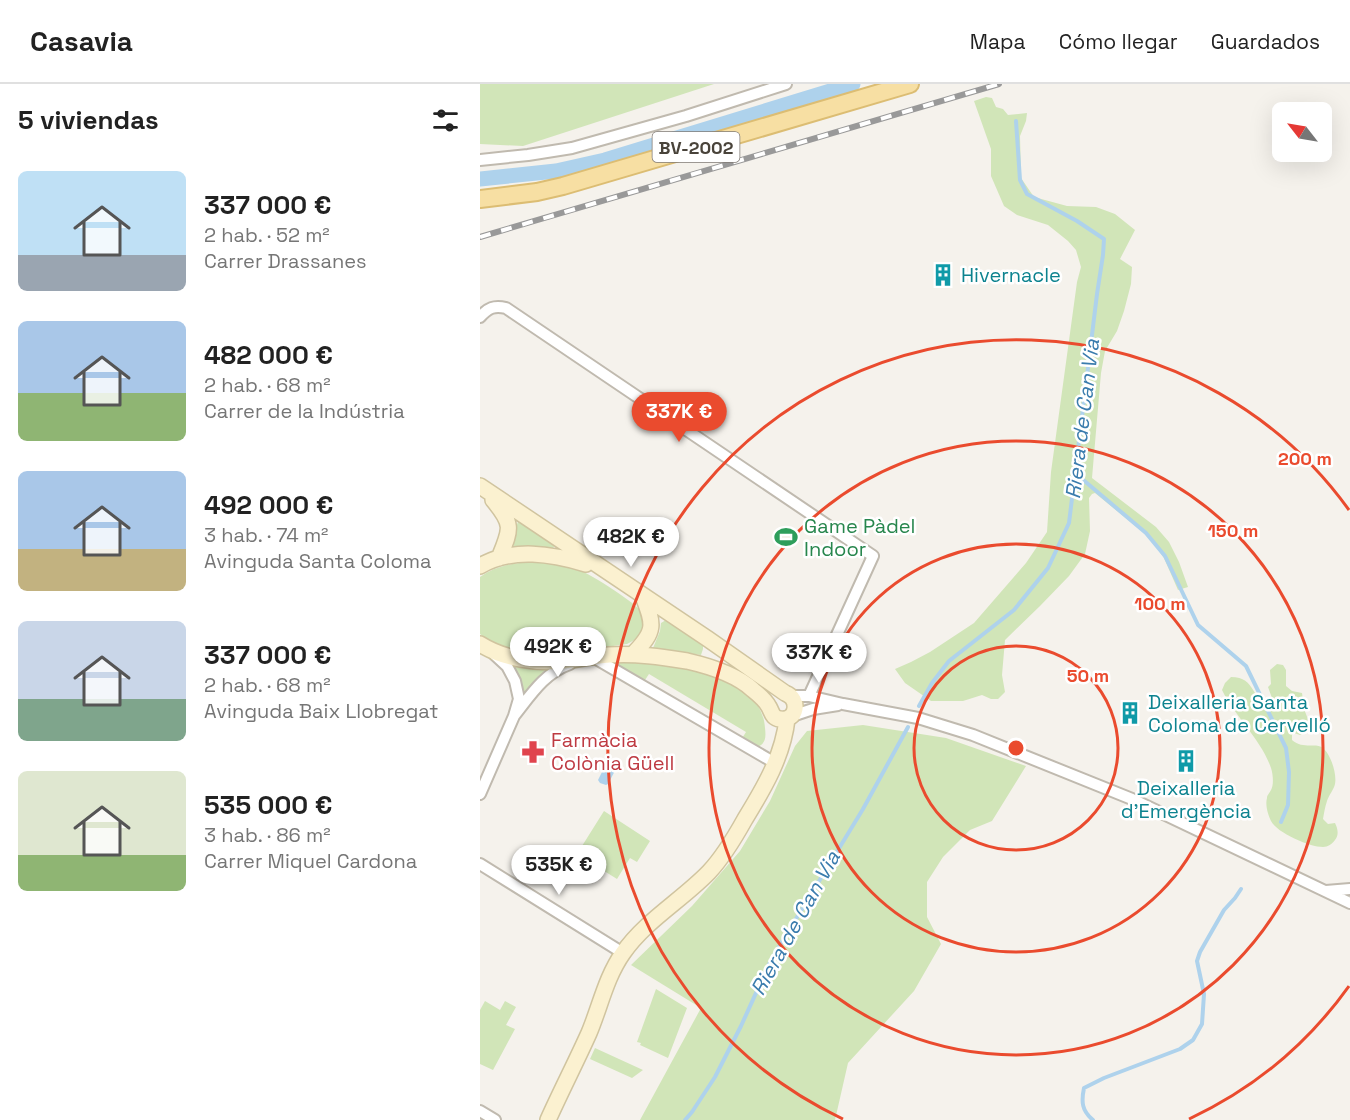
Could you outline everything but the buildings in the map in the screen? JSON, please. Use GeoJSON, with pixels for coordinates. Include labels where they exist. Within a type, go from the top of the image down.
{"type":"FeatureCollection","features":[{"type":"Feature","properties":{"kind":"main road","name":"BV-2002"},"geometry":{"type":"LineString","coordinates":[[480,199],[537,192],[563,186],[910,84]]}},
{"type":"Feature","properties":{"kind":"street"},"geometry":{"type":"LineString","coordinates":[[480,160],[572,148],[686,116],[786,84]]}},
{"type":"Feature","properties":{"kind":"street"},"geometry":{"type":"LineString","coordinates":[[480,317],[490,308],[498,306],[506,308],[873,556],[809,696]]}},
{"type":"Feature","properties":{"kind":"street"},"geometry":{"type":"LineString","coordinates":[[482,487],[502,511],[509,525],[507,539],[499,558]]}},
{"type":"Feature","properties":{"kind":"street"},"geometry":{"type":"LineString","coordinates":[[482,487],[788,695],[795,704],[794,712],[789,717],[775,763],[764,788],[736,835],[710,871],[637,936],[623,953],[607,984],[588,1034],[548,1120]]}},
{"type":"Feature","properties":{"kind":"street"},"geometry":{"type":"LineString","coordinates":[[480,566],[499,558],[524,554],[564,558],[601,568]]}},
{"type":"Feature","properties":{"kind":"street"},"geometry":{"type":"LineString","coordinates":[[633,654],[646,641],[651,629],[652,617],[643,596]]}},
{"type":"Feature","properties":{"kind":"street"},"geometry":{"type":"LineString","coordinates":[[484,647],[514,658],[534,661],[562,661],[591,656],[633,654],[687,661],[726,673],[743,682],[754,690],[769,707],[772,715],[780,719],[813,709],[843,704]]}},
{"type":"Feature","properties":{"kind":"street"},"geometry":{"type":"LineString","coordinates":[[480,794],[514,716],[519,699],[515,681],[507,666],[484,647]]}},
{"type":"Feature","properties":{"kind":"street"},"geometry":{"type":"LineString","coordinates":[[514,716],[544,679],[562,667],[591,656]]}},
{"type":"Feature","properties":{"kind":"street"},"geometry":{"type":"LineString","coordinates":[[591,656],[775,763]]}},
{"type":"Feature","properties":{"kind":"street"},"geometry":{"type":"LineString","coordinates":[[769,707],[769,703],[777,694],[809,696],[931,721],[998,744],[1132,799],[1350,903]]}},
{"type":"Feature","properties":{"kind":"street"},"geometry":{"type":"LineString","coordinates":[[480,864],[623,953]]}},
{"type":"Feature","properties":{"kind":"street"},"geometry":{"type":"LineString","coordinates":[[1325,891],[1350,889]]}},
{"type":"Feature","properties":{"kind":"street"},"geometry":{"type":"LineString","coordinates":[[480,1111],[495,1120]]}},
{"type":"Feature","properties":{"kind":"green space"},"geometry":{"type":"Polygon","coordinates":[[[480,84],[714,84],[523,146],[480,144],[480,84]]]}},
{"type":"Feature","properties":{"kind":"green space"},"geometry":{"type":"Polygon","coordinates":[[[986,97],[992,98],[996,107],[1003,109],[1008,115],[1027,113],[1020,136],[1021,178],[1034,197],[1067,206],[1096,207],[1115,214],[1135,230],[1120,259],[1132,267],[1131,284],[1117,331],[1105,351],[1092,478],[1156,527],[1169,542],[1188,587],[1178,590],[1164,558],[1149,537],[1095,493],[1092,494],[1089,498],[1090,531],[1085,554],[1069,576],[1005,640],[1002,675],[1005,692],[998,699],[982,695],[963,701],[931,701],[905,683],[895,669],[930,652],[974,623],[1026,563],[1047,532],[1051,472],[1081,267],[1076,250],[1048,225],[1017,215],[1004,206],[991,176],[991,149],[974,101],[986,97]]]}},
{"type":"Feature","properties":{"kind":"green space"},"geometry":{"type":"Polygon","coordinates":[[[519,520],[556,544],[553,548],[530,546],[516,548],[513,545],[519,520]]]}},
{"type":"Feature","properties":{"kind":"green space"},"geometry":{"type":"Polygon","coordinates":[[[531,562],[552,563],[579,570],[629,600],[644,616],[644,626],[640,635],[627,644],[551,653],[513,649],[496,644],[480,634],[480,577],[504,566],[531,562]]]}},
{"type":"Feature","properties":{"kind":"green space"},"geometry":{"type":"Polygon","coordinates":[[[666,620],[703,646],[701,655],[653,648],[661,623],[666,620]]]}},
{"type":"Feature","properties":{"kind":"green space"},"geometry":{"type":"Polygon","coordinates":[[[615,662],[682,667],[706,672],[728,681],[746,692],[759,708],[765,728],[764,742],[757,747],[741,740],[746,732],[649,674],[643,683],[614,664],[615,662]]]}},
{"type":"Feature","properties":{"kind":"green space"},"geometry":{"type":"Polygon","coordinates":[[[1277,664],[1283,665],[1286,670],[1286,686],[1292,691],[1302,693],[1309,724],[1305,733],[1300,735],[1294,733],[1292,740],[1301,745],[1323,748],[1329,755],[1334,770],[1335,784],[1327,801],[1323,819],[1328,824],[1335,823],[1338,834],[1327,846],[1317,846],[1294,839],[1274,826],[1266,804],[1267,796],[1273,785],[1273,776],[1267,757],[1222,690],[1231,677],[1240,678],[1246,681],[1261,702],[1275,710],[1281,703],[1272,698],[1268,687],[1271,684],[1270,670],[1277,664]]]}},
{"type":"Feature","properties":{"kind":"green space"},"geometry":{"type":"Polygon","coordinates":[[[516,666],[545,670],[525,695],[520,678],[515,671],[516,666]]]}},
{"type":"Feature","properties":{"kind":"green space"},"geometry":{"type":"Polygon","coordinates":[[[863,725],[946,738],[1026,766],[992,821],[970,830],[943,857],[927,882],[927,917],[941,944],[914,991],[848,1063],[835,1120],[640,1120],[701,1008],[631,965],[692,906],[740,851],[770,801],[795,746],[807,731],[863,725]]]}},
{"type":"Feature","properties":{"kind":"green space"},"geometry":{"type":"Polygon","coordinates":[[[604,811],[650,841],[637,862],[630,858],[617,879],[577,854],[604,811]]]}},
{"type":"Feature","properties":{"kind":"green space"},"geometry":{"type":"Polygon","coordinates":[[[656,989],[687,1008],[668,1058],[637,1042],[656,989]]]}},
{"type":"Feature","properties":{"kind":"green space"},"geometry":{"type":"Polygon","coordinates":[[[485,1001],[500,1010],[505,1001],[516,1007],[506,1025],[515,1029],[493,1070],[480,1064],[480,1010],[485,1001]]]}},
{"type":"Feature","properties":{"kind":"green space"},"geometry":{"type":"Polygon","coordinates":[[[595,1048],[643,1070],[632,1078],[590,1059],[595,1048]]]}},
{"type":"Feature","properties":{"kind":"water"},"geometry":{"type":"Polygon","coordinates":[[[608,760],[618,765],[606,785],[598,780],[608,760]]]}},
{"type":"Feature","properties":{"kind":"waterway"},"geometry":{"type":"LineString","coordinates":[[480,179],[556,171],[605,160],[853,84]]}},
{"type":"Feature","properties":{"kind":"waterway","name":"Riera de Can Via"},"geometry":{"type":"LineString","coordinates":[[919,706],[932,683],[949,661],[1014,610],[1048,568],[1069,523],[1104,239],[1077,221],[1027,194],[1020,180],[1016,121]]}},
{"type":"Feature","properties":{"kind":"waterway"},"geometry":{"type":"LineString","coordinates":[[1075,473],[1146,533],[1165,556],[1198,625],[1246,666],[1286,748],[1289,772],[1288,805],[1281,822]]}},
{"type":"Feature","properties":{"kind":"waterway","name":"Riera de Can Via"},"geometry":{"type":"LineString","coordinates":[[685,1120],[715,1077],[771,960],[863,809],[908,727]]}},
{"type":"Feature","properties":{"kind":"waterway"},"geometry":{"type":"LineString","coordinates":[[1093,1120],[1083,1106],[1084,1088],[1180,1049],[1193,1040],[1202,1024],[1204,994],[1197,961],[1224,910],[1241,889]]}},
{"type":"Feature","properties":{"kind":"railway"},"geometry":{"type":"LineString","coordinates":[[480,237],[999,84]]}},
{"type":"Feature","properties":{"kind":"place","name":"Hivernacle"},"geometry":{"type":"Point","coordinates":[943,275]}},
{"type":"Feature","properties":{"kind":"place","name":"Game Pàdel Indoor"},"geometry":{"type":"Point","coordinates":[786,537]}},
{"type":"Feature","properties":{"kind":"place","name":"Deixalleria Santa Coloma de Cervelló"},"geometry":{"type":"Point","coordinates":[1130,713]}},
{"type":"Feature","properties":{"kind":"place","name":"Farmàcia Colònia Güell"},"geometry":{"type":"Point","coordinates":[533,752]}},
{"type":"Feature","properties":{"kind":"place","name":"Deixalleria d'Emergència"},"geometry":{"type":"Point","coordinates":[1186,761]}}]}
